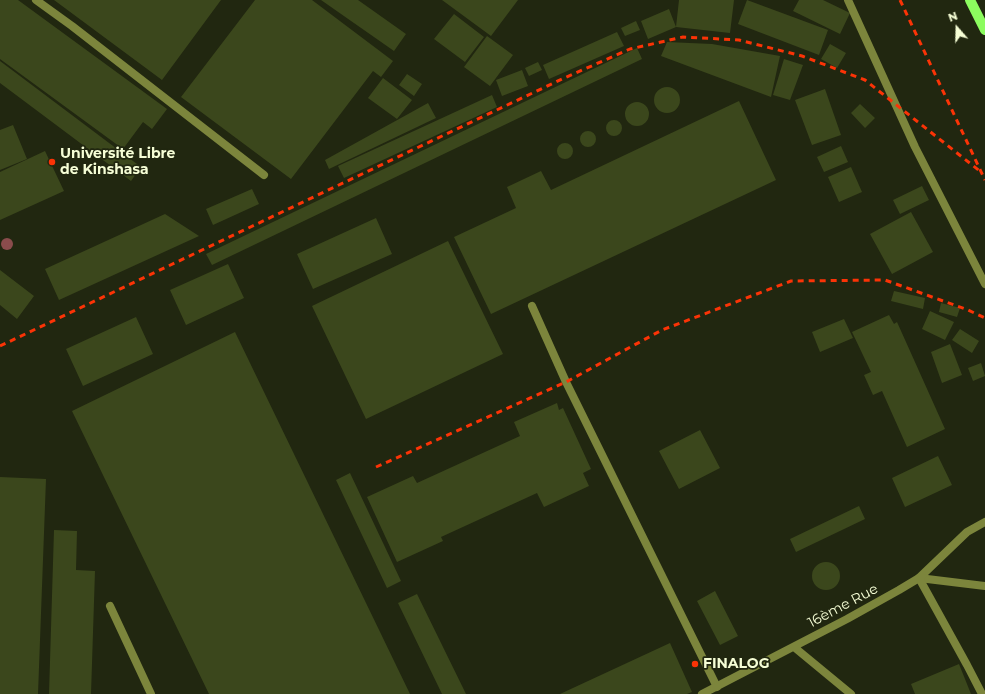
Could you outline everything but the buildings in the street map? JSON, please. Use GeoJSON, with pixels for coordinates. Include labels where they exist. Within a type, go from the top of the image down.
{"type":"FeatureCollection","features":[{"type":"Feature","properties":{"kind":"main road"},"geometry":{"type":"LineString","coordinates":[[970,0],[985,30]]}},
{"type":"Feature","properties":{"kind":"street"},"geometry":{"type":"LineString","coordinates":[[36,0],[72,26],[264,176]]}},
{"type":"Feature","properties":{"kind":"street"},"geometry":{"type":"LineString","coordinates":[[848,0],[915,147],[984,282]]}},
{"type":"Feature","properties":{"kind":"street"},"geometry":{"type":"LineString","coordinates":[[532,306],[566,382],[717,686]]}},
{"type":"Feature","properties":{"kind":"street","name":"16ème Rue"},"geometry":{"type":"LineString","coordinates":[[702,694],[886,598],[919,578],[967,532],[985,522]]}},
{"type":"Feature","properties":{"kind":"street"},"geometry":{"type":"LineString","coordinates":[[919,578],[985,586]]}},
{"type":"Feature","properties":{"kind":"street"},"geometry":{"type":"LineString","coordinates":[[919,578],[968,665],[982,694]]}},
{"type":"Feature","properties":{"kind":"street"},"geometry":{"type":"LineString","coordinates":[[110,606],[151,694]]}},
{"type":"Feature","properties":{"kind":"street"},"geometry":{"type":"LineString","coordinates":[[794,646],[851,694]]}},
{"type":"Feature","properties":{"kind":"railway"},"geometry":{"type":"LineString","coordinates":[[900,0],[985,180]]}},
{"type":"Feature","properties":{"kind":"railway"},"geometry":{"type":"LineString","coordinates":[[0,346],[562,79],[630,49],[683,37],[739,40],[802,56],[865,80],[981,172]]}},
{"type":"Feature","properties":{"kind":"railway"},"geometry":{"type":"LineString","coordinates":[[376,467],[566,382],[662,330],[791,281],[885,280],[968,310],[985,318]]}},
{"type":"Feature","properties":{"kind":"place","name":"Université Libre de Kinshasa"},"geometry":{"type":"Point","coordinates":[52,162]}},
{"type":"Feature","properties":{"kind":"place","name":"FINALOG"},"geometry":{"type":"Point","coordinates":[695,664]}}]}
